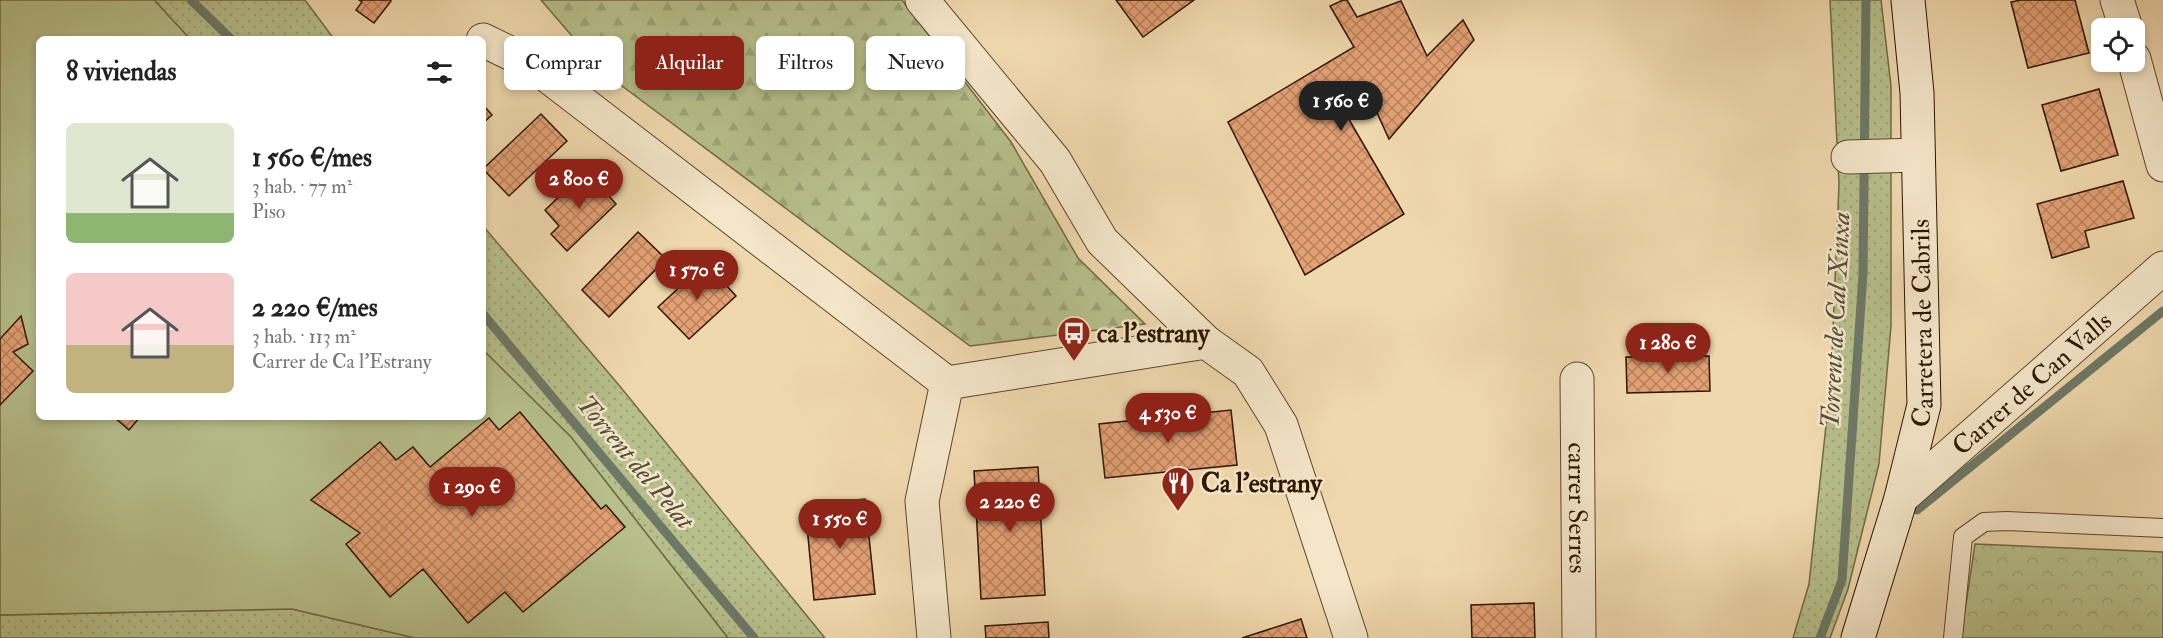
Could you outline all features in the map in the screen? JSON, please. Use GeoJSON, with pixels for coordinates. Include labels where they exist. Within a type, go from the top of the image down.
{"type":"FeatureCollection","features":[{"type":"Feature","properties":{"kind":"street"},"geometry":{"type":"LineString","coordinates":[[922,0],[1055,161],[1102,241],[1206,342],[1248,372],[1281,425],[1351,638]]}},
{"type":"Feature","properties":{"kind":"street","name":"Carretera de Cabrils"},"geometry":{"type":"LineString","coordinates":[[1858,638],[1901,498],[1924,405],[1903,155],[1917,93],[1908,0]]}},
{"type":"Feature","properties":{"kind":"street"},"geometry":{"type":"LineString","coordinates":[[2117,0],[2123,18]]}},
{"type":"Feature","properties":{"kind":"street"},"geometry":{"type":"LineString","coordinates":[[486,41],[532,64],[947,383],[1206,342]]}},
{"type":"Feature","properties":{"kind":"street"},"geometry":{"type":"LineString","coordinates":[[2138,72],[2163,165]]}},
{"type":"Feature","properties":{"kind":"street"},"geometry":{"type":"LineString","coordinates":[[1848,157],[1903,155]]}},
{"type":"Feature","properties":{"kind":"street","name":"Carrer de Can Valls"},"geometry":{"type":"LineString","coordinates":[[1901,498],[2163,268]]}},
{"type":"Feature","properties":{"kind":"street","name":"carrer Serres"},"geometry":{"type":"LineString","coordinates":[[1577,379],[1579,638]]}},
{"type":"Feature","properties":{"kind":"street"},"geometry":{"type":"LineString","coordinates":[[934,638],[922,501],[947,383]]}},
{"type":"Feature","properties":{"kind":"lane"},"geometry":{"type":"LineString","coordinates":[[1953,638],[1964,537],[1984,522],[2163,528]]}},
{"type":"Feature","properties":{"kind":"green space"},"geometry":{"type":"Polygon","coordinates":[[[0,0],[154,0],[187,36],[36,36],[36,420],[486,420],[486,353],[571,437],[728,638],[415,638],[292,609],[0,615],[0,0]]]}},
{"type":"Feature","properties":{"kind":"green space"},"geometry":{"type":"Polygon","coordinates":[[[154,0],[305,0],[332,36],[187,36],[154,0]]]}},
{"type":"Feature","properties":{"kind":"green space"},"geometry":{"type":"Polygon","coordinates":[[[541,0],[902,0],[930,36],[866,36],[866,90],[965,90],[965,82],[1011,142],[1078,258],[1145,324],[970,346],[623,87],[623,36],[572,36],[541,0]]]}},
{"type":"Feature","properties":{"kind":"green space"},"geometry":{"type":"Polygon","coordinates":[[[1830,0],[1881,0],[1891,86],[1891,326],[1879,464],[1848,589],[1830,638],[1793,638],[1809,584],[1831,379],[1839,184],[1830,0]]]}},
{"type":"Feature","properties":{"kind":"green space"},"geometry":{"type":"Polygon","coordinates":[[[486,230],[618,384],[825,638],[728,638],[571,437],[486,353],[486,230]]]}},
{"type":"Feature","properties":{"kind":"green space"},"geometry":{"type":"Polygon","coordinates":[[[1975,544],[2163,552],[2163,638],[1961,638],[1975,544]]]}},
{"type":"Feature","properties":{"kind":"green space"},"geometry":{"type":"Polygon","coordinates":[[[292,609],[415,638],[0,638],[0,615],[292,609]]]}},
{"type":"Feature","properties":{"kind":"building"},"geometry":{"type":"Polygon","coordinates":[[[359,0],[391,1],[374,23],[356,10],[362,2],[359,0]]]}},
{"type":"Feature","properties":{"kind":"building"},"geometry":{"type":"Polygon","coordinates":[[[1116,0],[1194,0],[1143,37],[1116,0]]]}},
{"type":"Feature","properties":{"kind":"building"},"geometry":{"type":"Polygon","coordinates":[[[1347,0],[1357,17],[1401,1],[1427,56],[1463,20],[1474,40],[1389,139],[1367,91],[1340,104],[1404,214],[1305,275],[1228,122],[1354,47],[1330,6],[1347,0]]]}},
{"type":"Feature","properties":{"kind":"building"},"geometry":{"type":"Polygon","coordinates":[[[2075,0],[2089,53],[2028,68],[2011,2],[2075,0]]]}},
{"type":"Feature","properties":{"kind":"building"},"geometry":{"type":"Polygon","coordinates":[[[2099,89],[2118,155],[2061,171],[2042,105],[2099,89]]]}},
{"type":"Feature","properties":{"kind":"building"},"geometry":{"type":"Polygon","coordinates":[[[486,108],[492,115],[486,120],[486,108]]]}},
{"type":"Feature","properties":{"kind":"building"},"geometry":{"type":"Polygon","coordinates":[[[541,114],[567,141],[509,196],[486,172],[486,166],[541,114]]]}},
{"type":"Feature","properties":{"kind":"building"},"geometry":{"type":"Polygon","coordinates":[[[586,171],[616,204],[567,251],[551,234],[559,226],[545,210],[586,171]]]}},
{"type":"Feature","properties":{"kind":"building"},"geometry":{"type":"Polygon","coordinates":[[[2123,181],[2134,218],[2085,231],[2089,247],[2052,258],[2037,204],[2123,181]]]}},
{"type":"Feature","properties":{"kind":"building"},"geometry":{"type":"Polygon","coordinates":[[[638,232],[666,259],[609,317],[582,290],[638,232]]]}},
{"type":"Feature","properties":{"kind":"building"},"geometry":{"type":"Polygon","coordinates":[[[706,263],[736,296],[689,339],[658,307],[706,263]]]}},
{"type":"Feature","properties":{"kind":"building"},"geometry":{"type":"Polygon","coordinates":[[[21,316],[28,344],[13,352],[33,371],[0,405],[0,339],[21,316]]]}},
{"type":"Feature","properties":{"kind":"building"},"geometry":{"type":"Polygon","coordinates":[[[1709,356],[1710,391],[1627,393],[1626,357],[1709,356]]]}},
{"type":"Feature","properties":{"kind":"building","name":"Ca l'estrany"},"geometry":{"type":"Polygon","coordinates":[[[1231,410],[1237,465],[1105,478],[1099,424],[1231,410]]]}},
{"type":"Feature","properties":{"kind":"building"},"geometry":{"type":"Polygon","coordinates":[[[520,412],[601,509],[606,505],[625,527],[523,612],[505,592],[468,623],[423,569],[390,597],[346,544],[360,533],[311,500],[380,442],[396,460],[413,447],[430,467],[489,418],[499,430],[520,412]]]}},
{"type":"Feature","properties":{"kind":"building"},"geometry":{"type":"Polygon","coordinates":[[[117,420],[137,420],[129,430],[117,420]]]}},
{"type":"Feature","properties":{"kind":"building"},"geometry":{"type":"Polygon","coordinates":[[[1038,467],[1045,595],[981,599],[974,471],[1038,467]]]}},
{"type":"Feature","properties":{"kind":"building"},"geometry":{"type":"Polygon","coordinates":[[[865,499],[875,594],[814,600],[805,505],[865,499]]]}},
{"type":"Feature","properties":{"kind":"building"},"geometry":{"type":"Polygon","coordinates":[[[1534,603],[1535,638],[1472,638],[1471,605],[1534,603]]]}},
{"type":"Feature","properties":{"kind":"building"},"geometry":{"type":"Polygon","coordinates":[[[1301,619],[1307,638],[1242,638],[1301,619]]]}},
{"type":"Feature","properties":{"kind":"building"},"geometry":{"type":"Polygon","coordinates":[[[1048,622],[1049,638],[986,638],[985,626],[1048,622]]]}},
{"type":"Feature","properties":{"kind":"waterway","name":"Torrent del Pelat"},"geometry":{"type":"LineString","coordinates":[[191,0],[228,36]]}},
{"type":"Feature","properties":{"kind":"waterway","name":"Torrent de Cal Xinxa"},"geometry":{"type":"LineString","coordinates":[[1820,638],[1842,580],[1863,274],[1866,0]]}},
{"type":"Feature","properties":{"kind":"waterway"},"geometry":{"type":"LineString","coordinates":[[1917,510],[2163,311]]}},
{"type":"Feature","properties":{"kind":"waterway","name":"Torrent del Pelat"},"geometry":{"type":"LineString","coordinates":[[486,318],[754,638]]}},
{"type":"Feature","properties":{"kind":"place","name":"ca l'estrany"},"geometry":{"type":"Point","coordinates":[1074,362]}},
{"type":"Feature","properties":{"kind":"place","name":"Ca l'estrany"},"geometry":{"type":"Point","coordinates":[1178,512]}}]}
